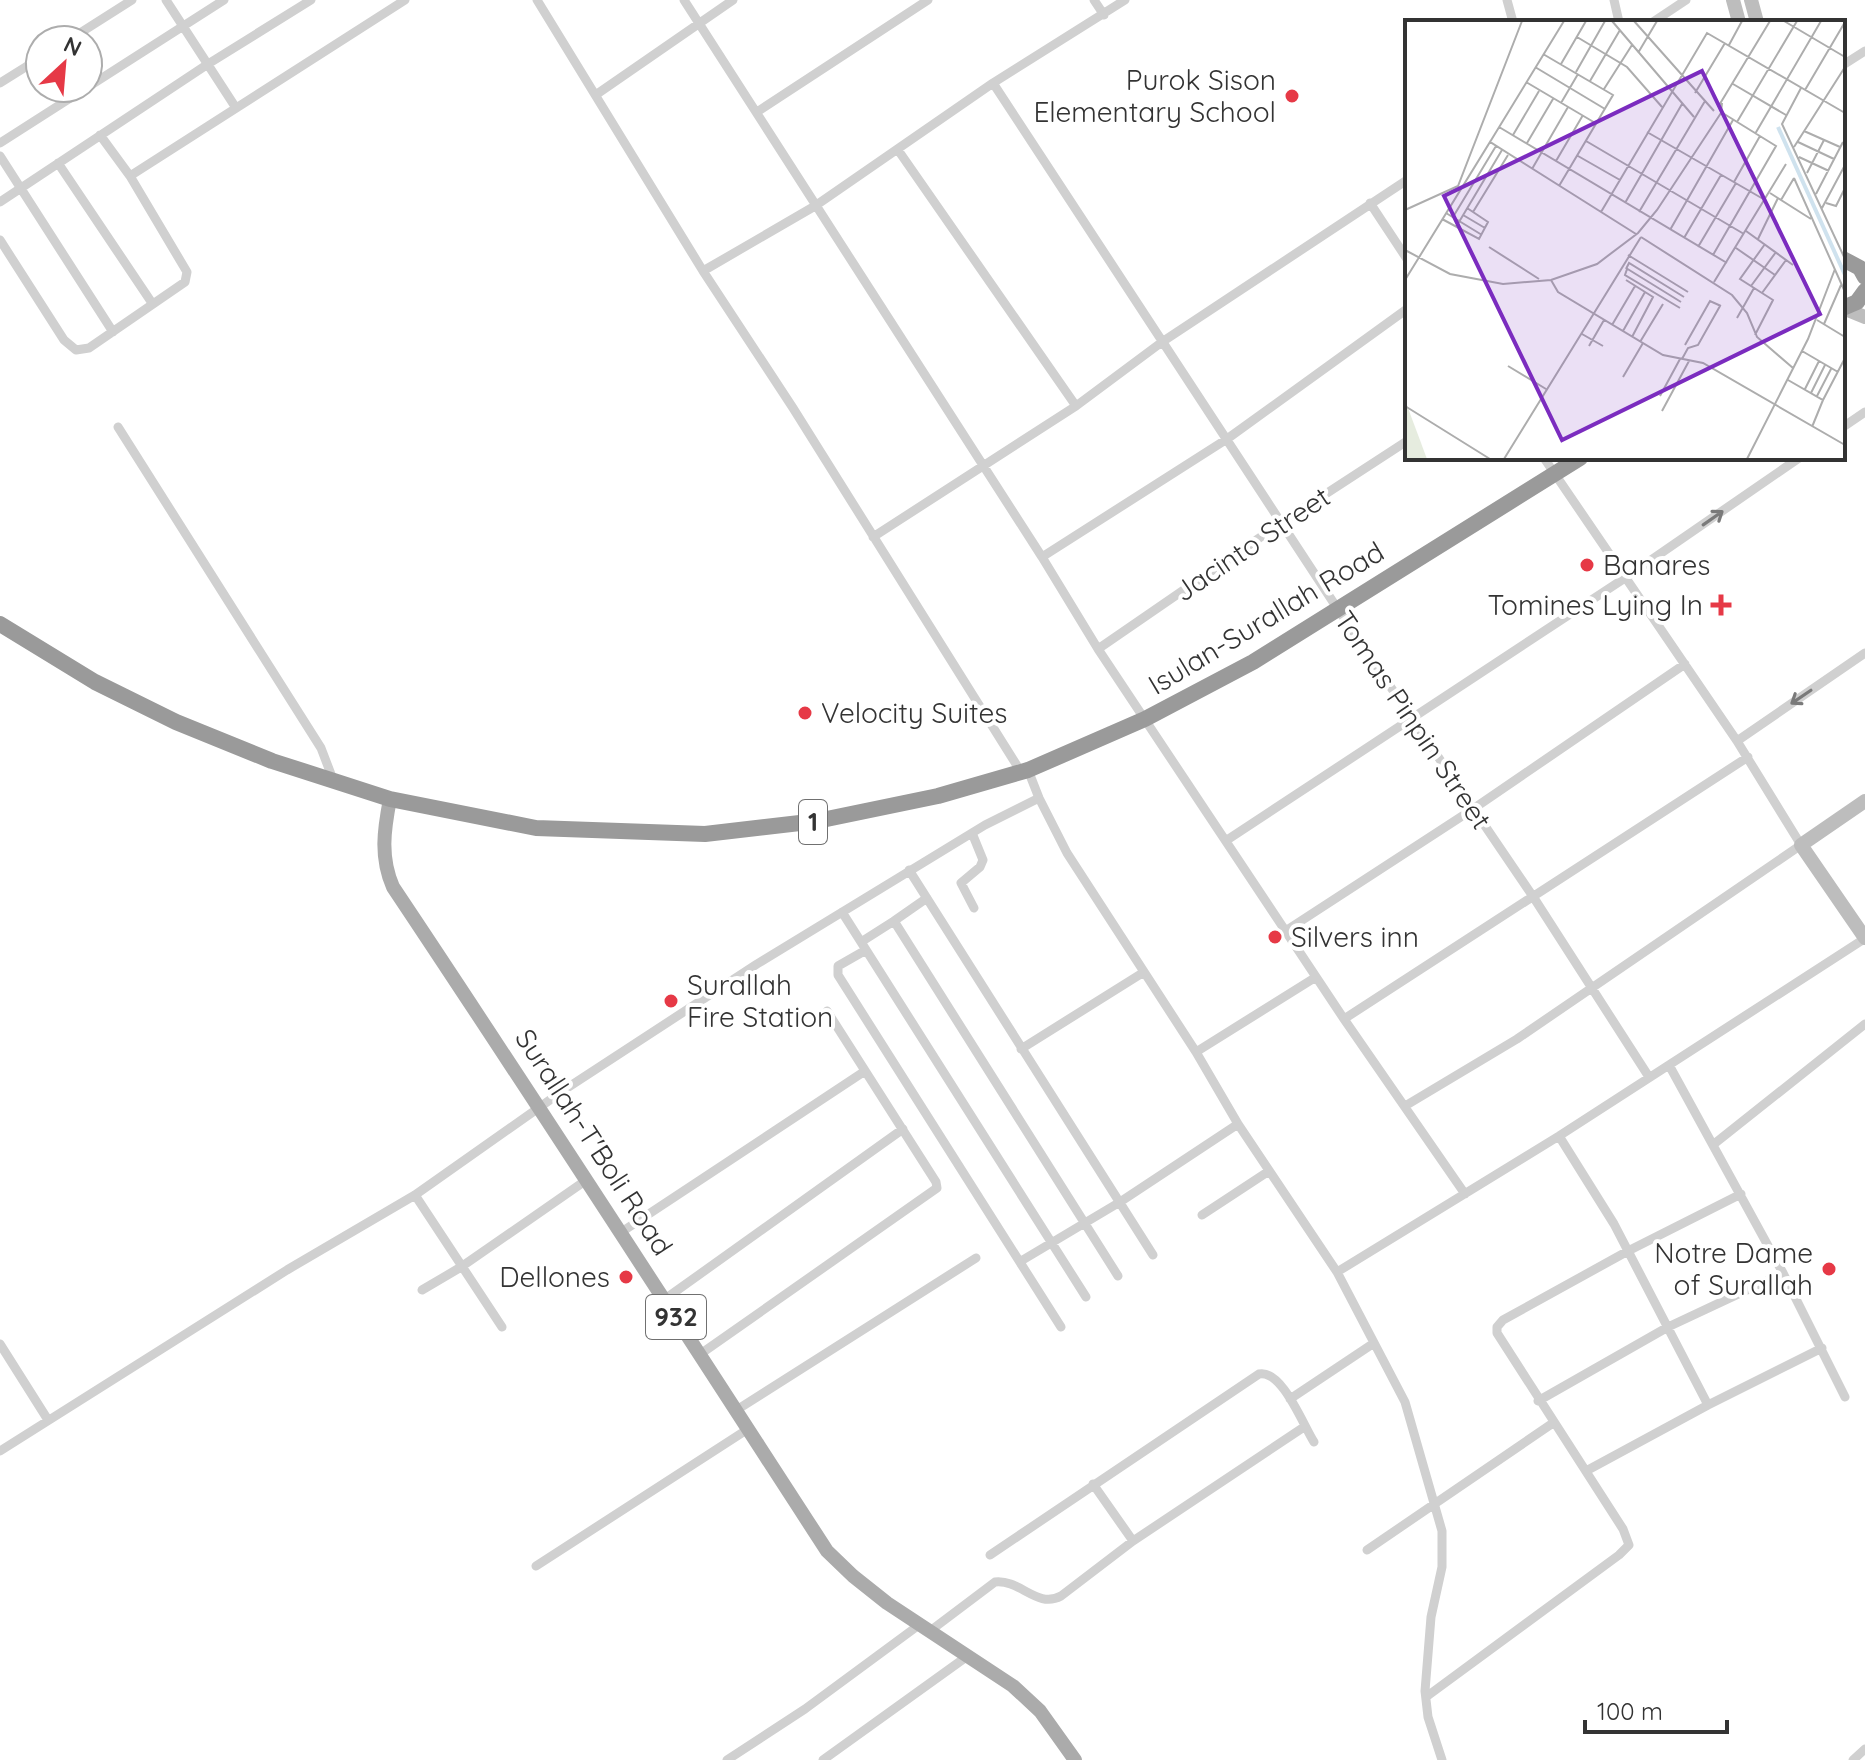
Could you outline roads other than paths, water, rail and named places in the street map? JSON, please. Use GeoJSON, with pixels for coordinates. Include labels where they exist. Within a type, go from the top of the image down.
{"type":"FeatureCollection","features":[{"type":"Feature","properties":{"kind":"highway"},"geometry":{"type":"LineString","coordinates":[[1854,260],[1865,277]]}},
{"type":"Feature","properties":{"kind":"highway"},"geometry":{"type":"LineString","coordinates":[[1845,307],[1864,294]]}},
{"type":"Feature","properties":{"kind":"highway","name":"Isulan-Surallah Road"},"geometry":{"type":"LineString","coordinates":[[0,624],[95,682],[176,722],[272,761],[390,799],[536,828],[705,834],[817,821],[938,796],[1024,771],[1145,719],[1253,662],[1577,460]]}},
{"type":"Feature","properties":{"kind":"main road","name":"Surallah-T'Boli Road"},"geometry":{"type":"LineString","coordinates":[[390,799],[383,854],[393,887],[541,1107],[585,1181],[827,1551],[853,1576],[1013,1686],[1040,1711],[1075,1760]]}},
{"type":"Feature","properties":{"kind":"street"},"geometry":{"type":"LineString","coordinates":[[94,24],[132,0]]}},
{"type":"Feature","properties":{"kind":"street"},"geometry":{"type":"LineString","coordinates":[[166,0],[236,108]]}},
{"type":"Feature","properties":{"kind":"street"},"geometry":{"type":"LineString","coordinates":[[104,77],[224,0]]}},
{"type":"Feature","properties":{"kind":"street"},"geometry":{"type":"LineString","coordinates":[[0,202],[208,64],[311,0]]}},
{"type":"Feature","properties":{"kind":"street"},"geometry":{"type":"LineString","coordinates":[[130,176],[405,0]]}},
{"type":"Feature","properties":{"kind":"street"},"geometry":{"type":"LineString","coordinates":[[537,0],[703,271],[1024,771],[1067,853],[1196,1052],[1238,1124],[1337,1272],[1405,1402],[1442,1531],[1443,1556],[1426,1654],[1428,1717],[1442,1760]]}},
{"type":"Feature","properties":{"kind":"street"},"geometry":{"type":"LineString","coordinates":[[684,0],[1098,649],[1344,1019],[1465,1194]]}},
{"type":"Feature","properties":{"kind":"street"},"geometry":{"type":"LineString","coordinates":[[597,94],[733,0]]}},
{"type":"Feature","properties":{"kind":"street"},"geometry":{"type":"LineString","coordinates":[[757,112],[928,0]]}},
{"type":"Feature","properties":{"kind":"street"},"geometry":{"type":"LineString","coordinates":[[1094,0],[1104,15]]}},
{"type":"Feature","properties":{"kind":"street"},"geometry":{"type":"LineString","coordinates":[[703,271],[815,206],[993,83],[1125,0]]}},
{"type":"Feature","properties":{"kind":"street"},"geometry":{"type":"LineString","coordinates":[[1507,0],[1512,20]]}},
{"type":"Feature","properties":{"kind":"street"},"geometry":{"type":"LineString","coordinates":[[1614,0],[1619,20]]}},
{"type":"Feature","properties":{"kind":"street"},"geometry":{"type":"LineString","coordinates":[[1656,20],[1686,0]]}},
{"type":"Feature","properties":{"kind":"street"},"geometry":{"type":"LineString","coordinates":[[1733,0],[1738,20]]}},
{"type":"Feature","properties":{"kind":"street"},"geometry":{"type":"LineString","coordinates":[[1751,0],[1756,20]]}},
{"type":"Feature","properties":{"kind":"street"},"geometry":{"type":"LineString","coordinates":[[1845,64],[1865,51]]}},
{"type":"Feature","properties":{"kind":"street"},"geometry":{"type":"LineString","coordinates":[[0,83],[24,68]]}},
{"type":"Feature","properties":{"kind":"street","name":"Tomas Pinpin Street"},"geometry":{"type":"LineString","coordinates":[[993,83],[1337,608],[1534,898],[1649,1077]]}},
{"type":"Feature","properties":{"kind":"street"},"geometry":{"type":"LineString","coordinates":[[0,143],[62,104]]}},
{"type":"Feature","properties":{"kind":"street"},"geometry":{"type":"LineString","coordinates":[[0,240],[60,335],[71,347],[82,351],[182,284],[188,275],[130,176],[100,135]]}},
{"type":"Feature","properties":{"kind":"street"},"geometry":{"type":"LineString","coordinates":[[898,150],[1076,406]]}},
{"type":"Feature","properties":{"kind":"street"},"geometry":{"type":"LineString","coordinates":[[0,156],[113,332]]}},
{"type":"Feature","properties":{"kind":"street"},"geometry":{"type":"LineString","coordinates":[[58,163],[152,303]]}},
{"type":"Feature","properties":{"kind":"street"},"geometry":{"type":"LineString","coordinates":[[873,537],[1076,406],[1162,342],[1405,181]]}},
{"type":"Feature","properties":{"kind":"street"},"geometry":{"type":"LineString","coordinates":[[1370,203],[1405,256]]}},
{"type":"Feature","properties":{"kind":"street"},"geometry":{"type":"LineString","coordinates":[[1845,309],[1865,316],[1864,294]]}},
{"type":"Feature","properties":{"kind":"street"},"geometry":{"type":"LineString","coordinates":[[1042,557],[1227,439],[1405,310]]}},
{"type":"Feature","properties":{"kind":"street"},"geometry":{"type":"LineString","coordinates":[[1845,426],[1865,412]]}},
{"type":"Feature","properties":{"kind":"street"},"geometry":{"type":"LineString","coordinates":[[118,427],[321,748],[334,782]]}},
{"type":"Feature","properties":{"kind":"street","name":"Jacinto Street"},"geometry":{"type":"LineString","coordinates":[[1098,649],[1405,442]]}},
{"type":"Feature","properties":{"kind":"street"},"geometry":{"type":"LineString","coordinates":[[1337,1272],[1559,1136],[1865,939],[1801,845],[1748,757],[1545,460]]}},
{"type":"Feature","properties":{"kind":"street"},"geometry":{"type":"LineString","coordinates":[[1227,840],[1625,578],[1796,460]]}},
{"type":"Feature","properties":{"kind":"street"},"geometry":{"type":"LineString","coordinates":[[1737,741],[1865,653]]}},
{"type":"Feature","properties":{"kind":"street"},"geometry":{"type":"LineString","coordinates":[[1287,930],[1473,809],[1685,664]]}},
{"type":"Feature","properties":{"kind":"street"},"geometry":{"type":"LineString","coordinates":[[1344,1019],[1748,757]]}},
{"type":"Feature","properties":{"kind":"street"},"geometry":{"type":"LineString","coordinates":[[0,1451],[287,1270],[415,1195],[564,1090],[744,972],[909,870],[1039,798]]}},
{"type":"Feature","properties":{"kind":"street"},"geometry":{"type":"LineString","coordinates":[[1405,1106],[1517,1039],[1865,801]]}},
{"type":"Feature","properties":{"kind":"street"},"geometry":{"type":"LineString","coordinates":[[972,833],[983,860],[980,867],[961,883],[974,908]]}},
{"type":"Feature","properties":{"kind":"street"},"geometry":{"type":"LineString","coordinates":[[909,870],[1153,1255]]}},
{"type":"Feature","properties":{"kind":"street"},"geometry":{"type":"LineString","coordinates":[[927,898],[838,966],[838,975],[1061,1327]]}},
{"type":"Feature","properties":{"kind":"street"},"geometry":{"type":"LineString","coordinates":[[842,912],[1086,1297]]}},
{"type":"Feature","properties":{"kind":"street"},"geometry":{"type":"LineString","coordinates":[[894,921],[1118,1276]]}},
{"type":"Feature","properties":{"kind":"street"},"geometry":{"type":"LineString","coordinates":[[1021,1049],[1144,972]]}},
{"type":"Feature","properties":{"kind":"street"},"geometry":{"type":"LineString","coordinates":[[1196,1052],[1316,977]]}},
{"type":"Feature","properties":{"kind":"street"},"geometry":{"type":"LineString","coordinates":[[699,1355],[936,1190],[936,1182],[827,1011]]}},
{"type":"Feature","properties":{"kind":"street"},"geometry":{"type":"LineString","coordinates":[[1714,1144],[1865,1024]]}},
{"type":"Feature","properties":{"kind":"street"},"geometry":{"type":"LineString","coordinates":[[1669,1065],[1783,1273],[1845,1397]]}},
{"type":"Feature","properties":{"kind":"street"},"geometry":{"type":"LineString","coordinates":[[620,1233],[865,1071]]}},
{"type":"Feature","properties":{"kind":"street"},"geometry":{"type":"LineString","coordinates":[[1021,1261],[1086,1224],[1238,1124]]}},
{"type":"Feature","properties":{"kind":"street"},"geometry":{"type":"LineString","coordinates":[[665,1299],[903,1129]]}},
{"type":"Feature","properties":{"kind":"street"},"geometry":{"type":"LineString","coordinates":[[1559,1136],[1628,1251],[1708,1405]]}},
{"type":"Feature","properties":{"kind":"street"},"geometry":{"type":"LineString","coordinates":[[1202,1215],[1269,1171]]}},
{"type":"Feature","properties":{"kind":"street"},"geometry":{"type":"LineString","coordinates":[[422,1290],[461,1267],[585,1181]]}},
{"type":"Feature","properties":{"kind":"street"},"geometry":{"type":"LineString","coordinates":[[1426,1697],[1628,1547],[1623,1529],[1538,1401],[1497,1333],[1497,1327],[1503,1320],[1628,1251],[1741,1194]]}},
{"type":"Feature","properties":{"kind":"street"},"geometry":{"type":"LineString","coordinates":[[415,1195],[502,1327]]}},
{"type":"Feature","properties":{"kind":"street"},"geometry":{"type":"LineString","coordinates":[[735,1411],[976,1258]]}},
{"type":"Feature","properties":{"kind":"street"},"geometry":{"type":"LineString","coordinates":[[1538,1401],[1668,1327],[1783,1273]]}},
{"type":"Feature","properties":{"kind":"street"},"geometry":{"type":"LineString","coordinates":[[1290,1399],[1374,1343]]}},
{"type":"Feature","properties":{"kind":"street"},"geometry":{"type":"LineString","coordinates":[[0,1344],[48,1420]]}},
{"type":"Feature","properties":{"kind":"street"},"geometry":{"type":"LineString","coordinates":[[1586,1471],[1822,1348]]}},
{"type":"Feature","properties":{"kind":"street"},"geometry":{"type":"LineString","coordinates":[[990,1555],[1259,1374],[1267,1372],[1274,1376],[1314,1442]]}},
{"type":"Feature","properties":{"kind":"street"},"geometry":{"type":"LineString","coordinates":[[1367,1550],[1553,1423]]}},
{"type":"Feature","properties":{"kind":"street"},"geometry":{"type":"LineString","coordinates":[[727,1760],[995,1582],[1012,1584],[1044,1600],[1055,1599],[1133,1541],[1304,1427]]}},
{"type":"Feature","properties":{"kind":"street"},"geometry":{"type":"LineString","coordinates":[[536,1566],[748,1429]]}},
{"type":"Feature","properties":{"kind":"street"},"geometry":{"type":"LineString","coordinates":[[1093,1484],[1133,1541]]}},
{"type":"Feature","properties":{"kind":"street"},"geometry":{"type":"LineString","coordinates":[[823,1760],[969,1655]]}},
{"type":"Feature","properties":{"kind":"street"},"geometry":{"type":"LineString","coordinates":[[1853,1760],[1865,1749]]}},
{"type":"Feature","properties":{"kind":"place","name":"Purok Sison Elementary School"},"geometry":{"type":"Point","coordinates":[1292,96]}},
{"type":"Feature","properties":{"kind":"place","name":"Banares"},"geometry":{"type":"Point","coordinates":[1587,565]}},
{"type":"Feature","properties":{"kind":"place","name":"Tomines Lying In"},"geometry":{"type":"Point","coordinates":[1721,605]}},
{"type":"Feature","properties":{"kind":"place","name":"Velocity Suites"},"geometry":{"type":"Point","coordinates":[805,713]}},
{"type":"Feature","properties":{"kind":"place","name":"Silvers inn"},"geometry":{"type":"Point","coordinates":[1275,937]}},
{"type":"Feature","properties":{"kind":"place","name":"Surallah Fire Station"},"geometry":{"type":"Point","coordinates":[671,1001]}},
{"type":"Feature","properties":{"kind":"place","name":"Notre Dame of Surallah"},"geometry":{"type":"Point","coordinates":[1829,1269]}},
{"type":"Feature","properties":{"kind":"place","name":"Dellones"},"geometry":{"type":"Point","coordinates":[626,1277]}}]}
